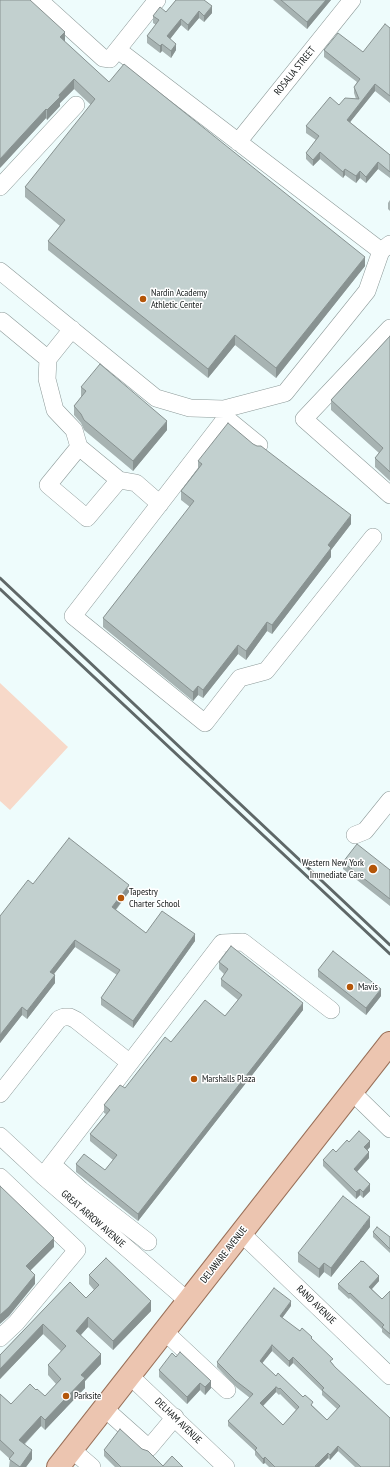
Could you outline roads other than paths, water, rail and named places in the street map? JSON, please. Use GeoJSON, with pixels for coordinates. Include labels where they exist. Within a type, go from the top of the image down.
{"type":"FeatureCollection","features":[{"type":"Feature","properties":{"kind":"main road","name":"DELAWARE AVENUE"},"geometry":{"type":"LineString","coordinates":[[58,1467],[390,1043]]}},
{"type":"Feature","properties":{"kind":"street"},"geometry":{"type":"LineString","coordinates":[[39,0],[103,58],[114,54],[157,0]]}},
{"type":"Feature","properties":{"kind":"street","name":"ROSALIA STREET"},"geometry":{"type":"LineString","coordinates":[[238,142],[352,0]]}},
{"type":"Feature","properties":{"kind":"street"},"geometry":{"type":"LineString","coordinates":[[0,271],[156,398],[190,408],[225,414],[285,393],[367,291],[386,247],[114,54]]}},
{"type":"Feature","properties":{"kind":"street"},"geometry":{"type":"LineString","coordinates":[[0,187],[76,105]]}},
{"type":"Feature","properties":{"kind":"street"},"geometry":{"type":"LineString","coordinates":[[2,321],[48,359]]}},
{"type":"Feature","properties":{"kind":"street"},"geometry":{"type":"LineString","coordinates":[[390,328],[304,419],[390,496]]}},
{"type":"Feature","properties":{"kind":"street"},"geometry":{"type":"LineString","coordinates":[[72,330],[48,359],[47,379],[54,410],[74,430],[79,447],[118,480],[136,483],[160,504]]}},
{"type":"Feature","properties":{"kind":"street"},"geometry":{"type":"LineString","coordinates":[[225,414],[259,445]]}},
{"type":"Feature","properties":{"kind":"street"},"geometry":{"type":"LineString","coordinates":[[225,414],[160,504],[73,616],[205,723],[240,678],[266,671],[373,537]]}},
{"type":"Feature","properties":{"kind":"street"},"geometry":{"type":"LineString","coordinates":[[79,447],[48,485],[64,499],[87,518],[118,480]]}},
{"type":"Feature","properties":{"kind":"street"},"geometry":{"type":"LineString","coordinates":[[355,835],[365,831],[390,800]]}},
{"type":"Feature","properties":{"kind":"street"},"geometry":{"type":"LineString","coordinates":[[148,1242],[81,1190],[48,1170],[222,943],[243,942],[331,1010]]}},
{"type":"Feature","properties":{"kind":"street"},"geometry":{"type":"LineString","coordinates":[[0,1094],[59,1020],[64,1017],[70,1017],[76,1020],[130,1063]]}},
{"type":"Feature","properties":{"kind":"street"},"geometry":{"type":"LineString","coordinates":[[352,1092],[390,1129]]}},
{"type":"Feature","properties":{"kind":"street","name":"GREAT ARROW AVENUE"},"geometry":{"type":"LineString","coordinates":[[0,1136],[48,1170],[188,1301]]}},
{"type":"Feature","properties":{"kind":"street"},"geometry":{"type":"LineString","coordinates":[[0,1177],[77,1250],[16,1323],[0,1338]]}},
{"type":"Feature","properties":{"kind":"street","name":"RAND AVENUE"},"geometry":{"type":"LineString","coordinates":[[241,1233],[390,1376]]}},
{"type":"Feature","properties":{"kind":"street"},"geometry":{"type":"LineString","coordinates":[[164,1331],[227,1390]]}},
{"type":"Feature","properties":{"kind":"street","name":"DELHAM AVENUE"},"geometry":{"type":"LineString","coordinates":[[129,1375],[226,1467]]}},
{"type":"Feature","properties":{"kind":"street"},"geometry":{"type":"LineString","coordinates":[[104,1408],[149,1448],[175,1417]]}},
{"type":"Feature","properties":{"kind":"street"},"geometry":{"type":"LineString","coordinates":[[71,1449],[92,1467]]}},
{"type":"Feature","properties":{"kind":"railway"},"geometry":{"type":"LineString","coordinates":[[0,578],[390,945]]}},
{"type":"Feature","properties":{"kind":"railway"},"geometry":{"type":"LineString","coordinates":[[0,589],[390,954]]}},
{"type":"Feature","properties":{"kind":"place","name":"Nardin Academy Athletic Center"},"geometry":{"type":"Point","coordinates":[143,299]}},
{"type":"Feature","properties":{"kind":"place","name":"Western New York Immediate Care"},"geometry":{"type":"Point","coordinates":[373,869]}},
{"type":"Feature","properties":{"kind":"place","name":"Tapestry Charter School"},"geometry":{"type":"Point","coordinates":[121,898]}},
{"type":"Feature","properties":{"kind":"place","name":"Mavis"},"geometry":{"type":"Point","coordinates":[350,987]}},
{"type":"Feature","properties":{"kind":"place","name":"Marshalls Plaza"},"geometry":{"type":"Point","coordinates":[194,1079]}},
{"type":"Feature","properties":{"kind":"place","name":"Parksite"},"geometry":{"type":"Point","coordinates":[66,1396]}}]}
